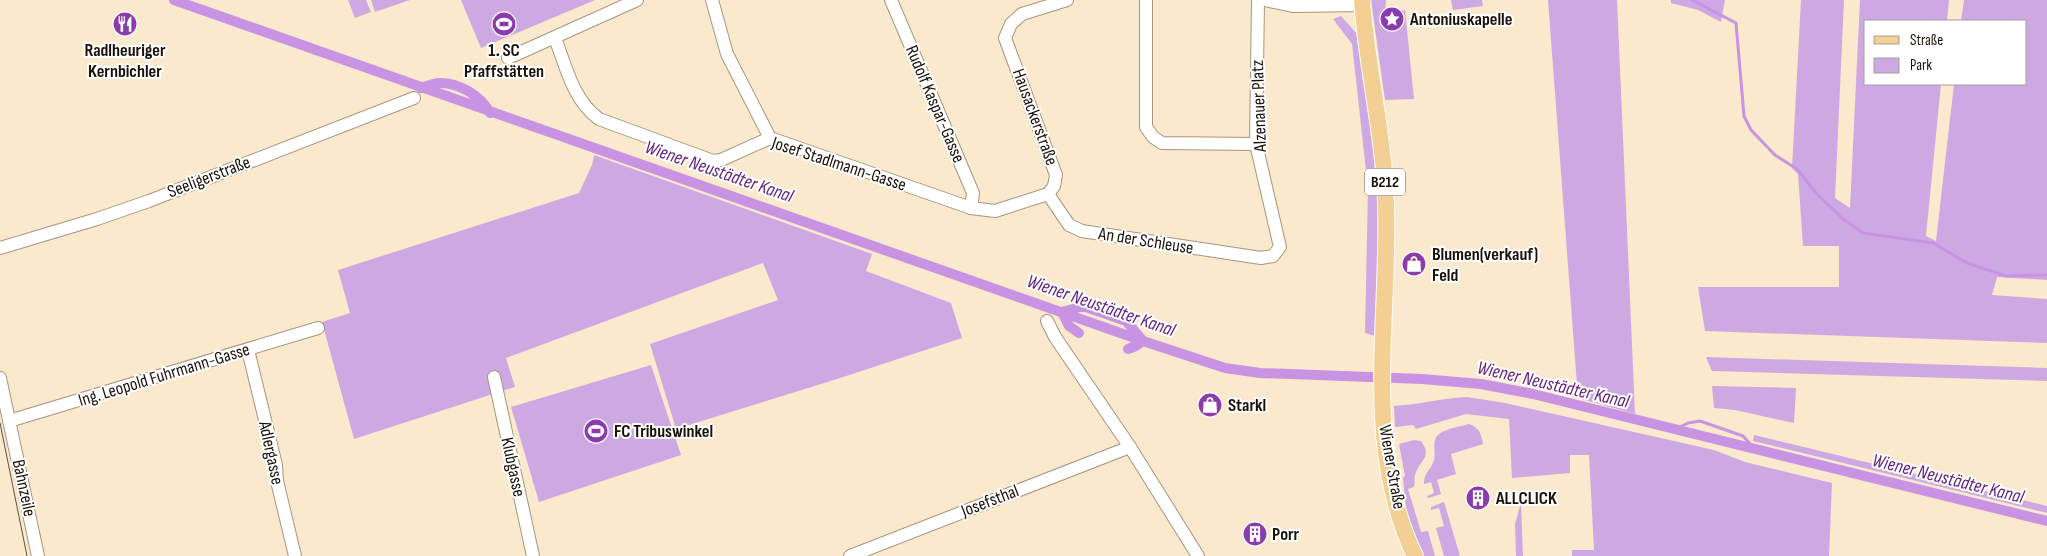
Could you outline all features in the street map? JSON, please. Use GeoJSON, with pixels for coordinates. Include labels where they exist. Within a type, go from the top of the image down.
{"type":"FeatureCollection","features":[{"type":"Feature","properties":{"kind":"main road","name":"Wiener Straße"},"geometry":{"type":"LineString","coordinates":[[1362,2],[1383,155],[1385,192],[1387,249],[1382,366],[1384,436],[1389,472],[1412,552]]}},
{"type":"Feature","properties":{"kind":"street"},"geometry":{"type":"LineString","coordinates":[[508,58],[637,0]]}},
{"type":"Feature","properties":{"kind":"street"},"geometry":{"type":"LineString","coordinates":[[712,0],[727,54],[770,138]]}},
{"type":"Feature","properties":{"kind":"street","name":"Rudolf Kaspar-Gasse"},"geometry":{"type":"LineString","coordinates":[[891,0],[973,193],[971,208]]}},
{"type":"Feature","properties":{"kind":"street","name":"Hausackerstraße"},"geometry":{"type":"LineString","coordinates":[[1048,194],[1054,186],[1056,175],[1005,38],[1011,24],[1022,14],[1067,0]]}},
{"type":"Feature","properties":{"kind":"street"},"geometry":{"type":"LineString","coordinates":[[1146,0],[1146,127],[1153,137],[1162,143],[1256,144]]}},
{"type":"Feature","properties":{"kind":"street","name":"Alzenauer Platz"},"geometry":{"type":"LineString","coordinates":[[1258,0],[1256,144],[1280,247],[1273,256],[1261,258]]}},
{"type":"Feature","properties":{"kind":"street"},"geometry":{"type":"LineString","coordinates":[[1265,0],[1293,6],[1362,2]]}},
{"type":"Feature","properties":{"kind":"street","name":"Josef Stadlmann-Gasse"},"geometry":{"type":"LineString","coordinates":[[554,38],[578,98],[587,110],[599,119],[713,161],[721,160],[770,138],[971,208]]}},
{"type":"Feature","properties":{"kind":"street","name":"Seeligerstraße"},"geometry":{"type":"LineString","coordinates":[[0,248],[140,204],[414,98]]}},
{"type":"Feature","properties":{"kind":"street"},"geometry":{"type":"LineString","coordinates":[[971,208],[995,211],[1048,194]]}},
{"type":"Feature","properties":{"kind":"street","name":"An der Schleuse"},"geometry":{"type":"LineString","coordinates":[[1048,194],[1069,225],[1082,231],[1261,258]]}},
{"type":"Feature","properties":{"kind":"street"},"geometry":{"type":"LineString","coordinates":[[1048,321],[1055,337],[1130,447],[1198,556]]}},
{"type":"Feature","properties":{"kind":"street","name":"Ing. Leopold Fuhrmann-Gasse"},"geometry":{"type":"LineString","coordinates":[[9,421],[318,328]]}},
{"type":"Feature","properties":{"kind":"street","name":"Adlergasse"},"geometry":{"type":"LineString","coordinates":[[248,350],[296,556]]}},
{"type":"Feature","properties":{"kind":"street","name":"Klubgasse"},"geometry":{"type":"LineString","coordinates":[[494,377],[532,556]]}},
{"type":"Feature","properties":{"kind":"street","name":"Bahnzeile"},"geometry":{"type":"LineString","coordinates":[[0,378],[38,556]]}},
{"type":"Feature","properties":{"kind":"street","name":"Josefsthal"},"geometry":{"type":"LineString","coordinates":[[850,556],[1130,447]]}},
{"type":"Feature","properties":{"kind":"green space"},"geometry":{"type":"Polygon","coordinates":[[[348,0],[366,0],[371,12],[355,18],[348,0]]]}},
{"type":"Feature","properties":{"kind":"green space"},"geometry":{"type":"Polygon","coordinates":[[[371,0],[410,0],[375,12],[371,0]]]}},
{"type":"Feature","properties":{"kind":"green space","name":"1. SC Pfaffstätten"},"geometry":{"type":"Polygon","coordinates":[[[461,0],[595,0],[481,48],[461,0]]]}},
{"type":"Feature","properties":{"kind":"green space"},"geometry":{"type":"Polygon","coordinates":[[[1371,0],[1386,0],[1385,12],[1405,10],[1414,99],[1385,100],[1371,0]]]}},
{"type":"Feature","properties":{"kind":"green space"},"geometry":{"type":"Polygon","coordinates":[[[1451,0],[1482,0],[1483,6],[1453,10],[1451,0]]]}},
{"type":"Feature","properties":{"kind":"green space"},"geometry":{"type":"Polygon","coordinates":[[[1548,0],[1617,0],[1635,414],[1578,398],[1548,0]]]}},
{"type":"Feature","properties":{"kind":"green space"},"geometry":{"type":"Polygon","coordinates":[[[1671,0],[1725,0],[1721,22],[1698,10],[1671,3],[1671,0]]]}},
{"type":"Feature","properties":{"kind":"green space"},"geometry":{"type":"Polygon","coordinates":[[[1801,0],[1844,0],[1835,198],[1850,208],[1860,0],[1949,0],[1947,20],[1864,20],[1864,85],[1941,85],[1926,236],[1936,241],[1954,85],[2027,85],[2027,20],[1961,20],[1964,0],[2047,0],[2047,280],[1997,277],[1992,295],[2047,299],[2047,343],[1705,331],[1698,287],[1839,287],[1839,246],[1803,246],[1798,174],[1792,168],[1801,0]]]}},
{"type":"Feature","properties":{"kind":"green space"},"geometry":{"type":"Polygon","coordinates":[[[1341,16],[1358,35],[1375,157],[1379,220],[1375,336],[1365,333],[1368,189],[1352,44],[1333,19],[1341,16]]]}},
{"type":"Feature","properties":{"kind":"green space"},"geometry":{"type":"Polygon","coordinates":[[[594,155],[872,254],[866,271],[951,303],[962,338],[676,429],[650,344],[778,300],[763,263],[506,358],[515,387],[354,439],[322,322],[350,313],[338,270],[579,193],[592,165],[594,155]]]}},
{"type":"Feature","properties":{"kind":"green space"},"geometry":{"type":"Polygon","coordinates":[[[1706,357],[2047,368],[2047,381],[1712,371],[1706,357]]]}},
{"type":"Feature","properties":{"kind":"green space","name":"FC Tribuswinkel"},"geometry":{"type":"Polygon","coordinates":[[[651,365],[681,455],[539,502],[511,407],[651,365]]]}},
{"type":"Feature","properties":{"kind":"green space"},"geometry":{"type":"Polygon","coordinates":[[[1712,386],[1796,388],[1794,423],[1735,410],[1714,408],[1712,386]]]}},
{"type":"Feature","properties":{"kind":"green space"},"geometry":{"type":"Polygon","coordinates":[[[1467,397],[1505,403],[1714,450],[1745,462],[1832,483],[1829,556],[1572,556],[1572,550],[1594,550],[1589,455],[1570,455],[1570,473],[1512,478],[1509,419],[1466,414],[1416,429],[1413,425],[1395,427],[1394,406],[1467,397]]]}},
{"type":"Feature","properties":{"kind":"green space"},"geometry":{"type":"Polygon","coordinates":[[[1469,424],[1476,427],[1482,437],[1483,444],[1451,454],[1456,474],[1437,480],[1441,494],[1428,498],[1427,496],[1434,493],[1431,482],[1424,484],[1424,480],[1434,460],[1434,442],[1437,436],[1449,429],[1469,424]]]}},
{"type":"Feature","properties":{"kind":"green space"},"geometry":{"type":"Polygon","coordinates":[[[1754,435],[2047,506],[2047,513],[1753,441],[1754,435]]]}},
{"type":"Feature","properties":{"kind":"green space"},"geometry":{"type":"Polygon","coordinates":[[[1414,440],[1421,441],[1426,451],[1424,459],[1415,475],[1414,487],[1408,489],[1421,532],[1428,531],[1435,556],[1421,556],[1406,512],[1403,477],[1405,476],[1399,444],[1414,440]]]}},
{"type":"Feature","properties":{"kind":"green space"},"geometry":{"type":"Polygon","coordinates":[[[1444,502],[1460,556],[1444,556],[1436,528],[1444,526],[1439,508],[1431,510],[1431,507],[1444,502]]]}},
{"type":"Feature","properties":{"kind":"green space"},"geometry":{"type":"Polygon","coordinates":[[[1521,503],[1523,556],[1516,556],[1515,524],[1521,503]]]}},
{"type":"Feature","properties":{"kind":"waterway","name":"Wiener Neustädter Kanal"},"geometry":{"type":"LineString","coordinates":[[174,0],[1143,341],[1225,368],[1260,373],[1422,379],[1481,384],[1533,394],[2047,521]]}},
{"type":"Feature","properties":{"kind":"waterway"},"geometry":{"type":"LineString","coordinates":[[1692,0],[1736,23],[1744,116],[1751,130],[1775,155],[1797,169],[1817,194],[1843,219],[1863,233],[1933,243],[1967,263],[2006,276],[2047,275]]}},
{"type":"Feature","properties":{"kind":"waterway"},"geometry":{"type":"LineString","coordinates":[[421,88],[438,83],[455,85],[475,96],[490,113]]}},
{"type":"Feature","properties":{"kind":"waterway"},"geometry":{"type":"LineString","coordinates":[[1079,333],[1069,326],[1062,312],[1086,307],[1126,321],[1143,341],[1128,349]]}},
{"type":"Feature","properties":{"kind":"waterway"},"geometry":{"type":"LineString","coordinates":[[1676,429],[1688,423],[1700,421],[1743,436],[1754,448]]}},
{"type":"Feature","properties":{"kind":"tram line"},"geometry":{"type":"LineString","coordinates":[[0,423],[27,556]]}},
{"type":"Feature","properties":{"kind":"place","name":"Antoniuskapelle"},"geometry":{"type":"Point","coordinates":[1392,19]}},
{"type":"Feature","properties":{"kind":"place","name":"Radlheuriger Kernbichler"},"geometry":{"type":"Point","coordinates":[125,24]}},
{"type":"Feature","properties":{"kind":"place","name":"1. SC Pfaffstätten"},"geometry":{"type":"Point","coordinates":[504,24]}},
{"type":"Feature","properties":{"kind":"place","name":"Blumen(verkauf) Feld"},"geometry":{"type":"Point","coordinates":[1414,264]}},
{"type":"Feature","properties":{"kind":"place","name":"Starkl"},"geometry":{"type":"Point","coordinates":[1210,405]}},
{"type":"Feature","properties":{"kind":"place","name":"FC Tribuswinkel"},"geometry":{"type":"Point","coordinates":[596,431]}},
{"type":"Feature","properties":{"kind":"place","name":"ALLCLICK"},"geometry":{"type":"Point","coordinates":[1478,498]}},
{"type":"Feature","properties":{"kind":"place","name":"Porr"},"geometry":{"type":"Point","coordinates":[1255,534]}}]}
